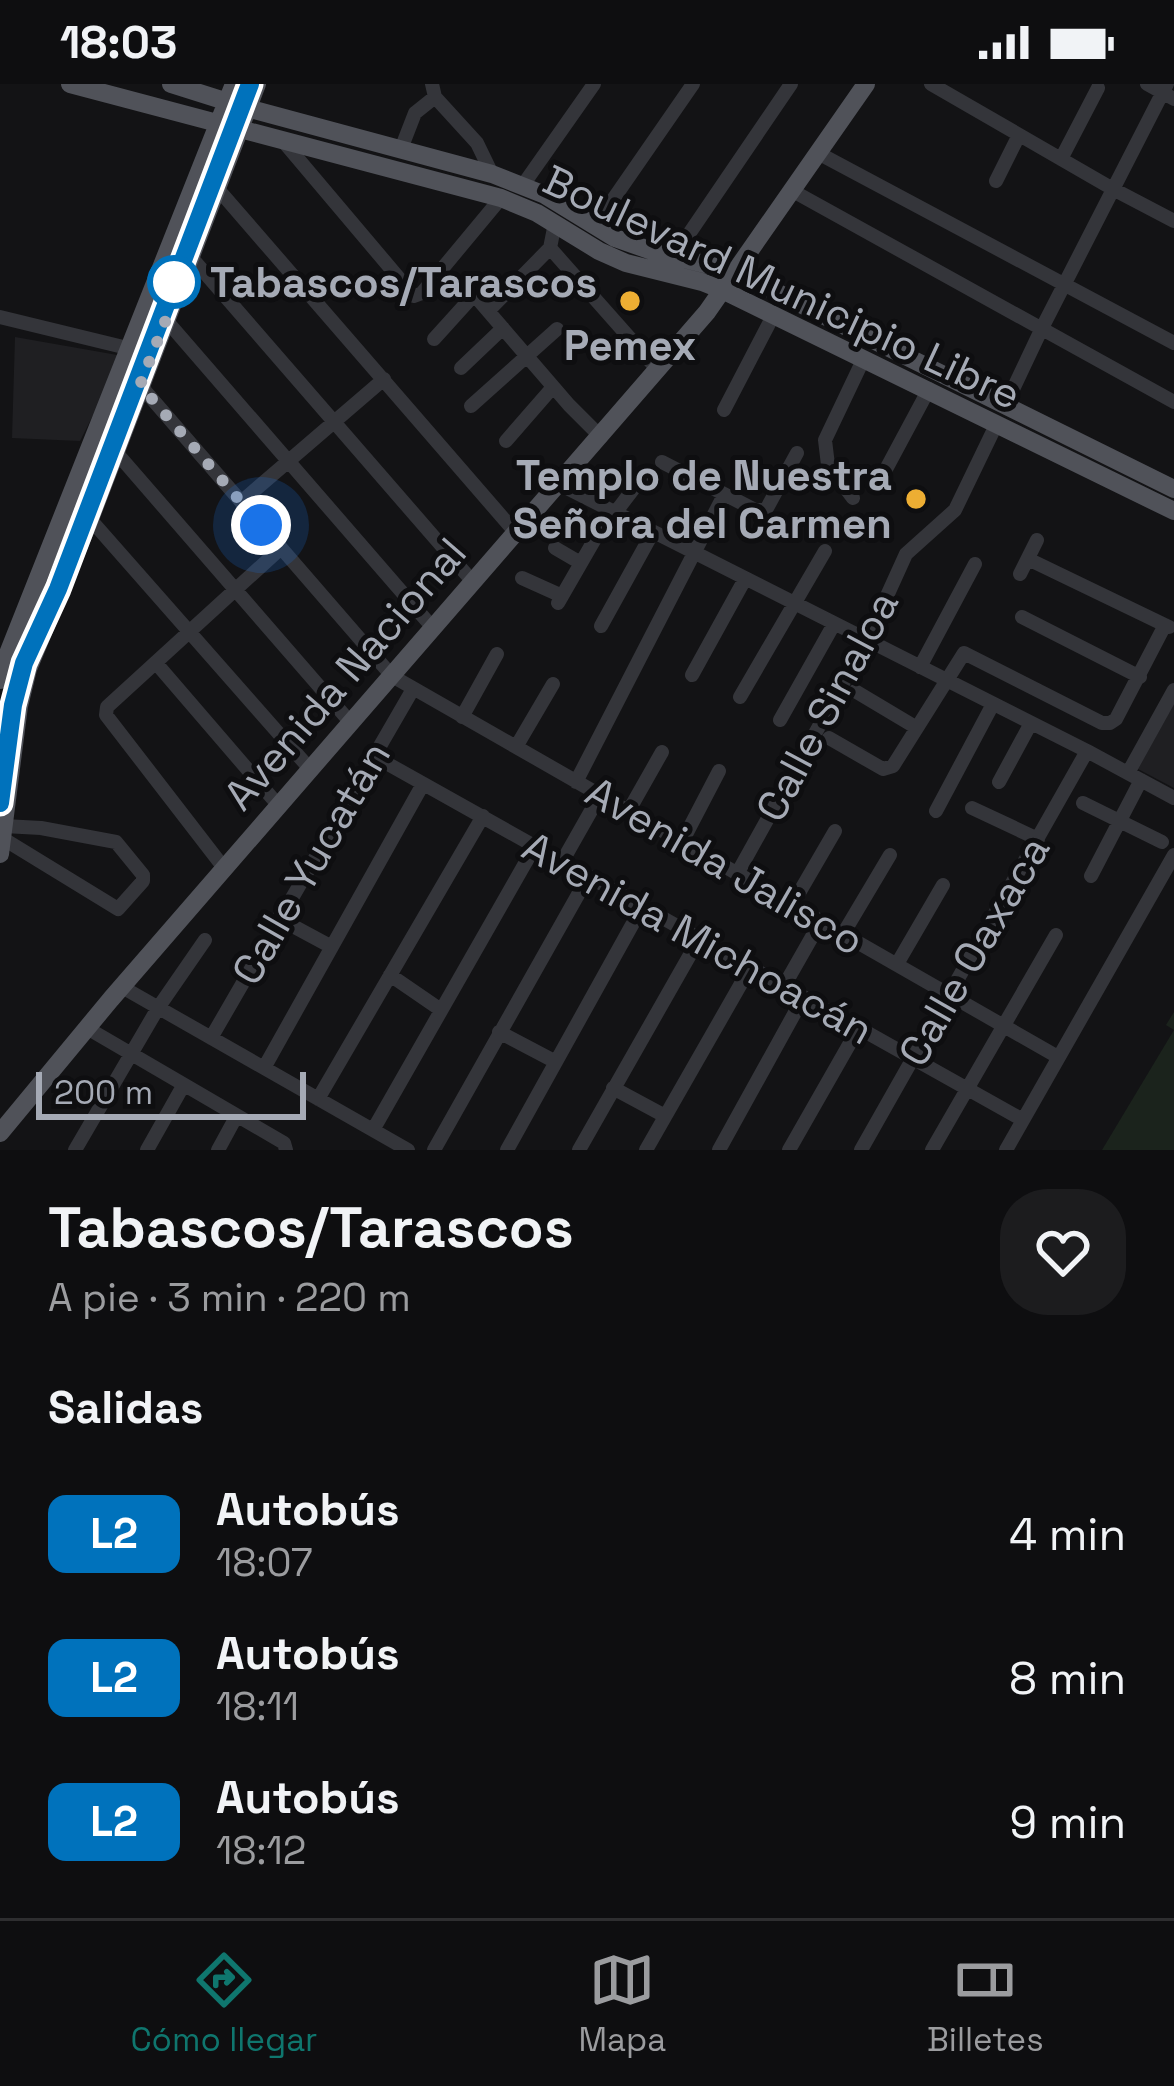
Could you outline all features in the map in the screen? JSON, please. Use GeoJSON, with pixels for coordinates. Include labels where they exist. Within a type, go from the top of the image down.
{"type":"FeatureCollection","features":[{"type":"Feature","properties":{"kind":"main road","name":"Boulevard Municipio Libre"},"geometry":{"type":"LineString","coordinates":[[70,84],[501,198],[626,263],[702,282],[774,314],[1174,511]]}},
{"type":"Feature","properties":{"kind":"main road"},"geometry":{"type":"LineString","coordinates":[[181,87],[215,84]]}},
{"type":"Feature","properties":{"kind":"main road"},"geometry":{"type":"LineString","coordinates":[[2,839],[28,669],[256,84]]}},
{"type":"Feature","properties":{"kind":"main road","name":"Boulevard Municipio Libre"},"geometry":{"type":"LineString","coordinates":[[181,87],[230,93],[248,108],[523,185],[634,246],[734,272],[1174,489]]}},
{"type":"Feature","properties":{"kind":"main road","name":"Avenida Nacional"},"geometry":{"type":"LineString","coordinates":[[0,1133],[707,312],[818,152],[855,88]]}},
{"type":"Feature","properties":{"kind":"main road"},"geometry":{"type":"LineString","coordinates":[[2,669],[230,93]]}},
{"type":"Feature","properties":{"kind":"street"},"geometry":{"type":"LineString","coordinates":[[523,185],[594,84]]}},
{"type":"Feature","properties":{"kind":"street"},"geometry":{"type":"LineString","coordinates":[[594,226],[693,84]]}},
{"type":"Feature","properties":{"kind":"street"},"geometry":{"type":"LineString","coordinates":[[674,256],[791,84]]}},
{"type":"Feature","properties":{"kind":"street"},"geometry":{"type":"LineString","coordinates":[[931,84],[1174,221]]}},
{"type":"Feature","properties":{"kind":"street"},"geometry":{"type":"LineString","coordinates":[[1006,404],[1113,189],[1168,92],[1147,84]]}},
{"type":"Feature","properties":{"kind":"street"},"geometry":{"type":"LineString","coordinates":[[1061,159],[1098,88]]}},
{"type":"Feature","properties":{"kind":"street"},"geometry":{"type":"LineString","coordinates":[[401,149],[415,113],[433,90],[477,142],[486,172]]}},
{"type":"Feature","properties":{"kind":"street"},"geometry":{"type":"LineString","coordinates":[[996,181],[1018,135]]}},
{"type":"Feature","properties":{"kind":"street"},"geometry":{"type":"LineString","coordinates":[[283,141],[414,296],[422,293],[501,198]]}},
{"type":"Feature","properties":{"kind":"street"},"geometry":{"type":"LineString","coordinates":[[818,152],[1174,343]]}},
{"type":"Feature","properties":{"kind":"street"},"geometry":{"type":"LineString","coordinates":[[217,188],[516,533]]}},
{"type":"Feature","properties":{"kind":"street"},"geometry":{"type":"LineString","coordinates":[[791,190],[1174,402]]}},
{"type":"Feature","properties":{"kind":"street"},"geometry":{"type":"LineString","coordinates":[[488,310],[550,248],[555,223]]}},
{"type":"Feature","properties":{"kind":"street"},"geometry":{"type":"LineString","coordinates":[[550,248],[658,370]]}},
{"type":"Feature","properties":{"kind":"street"},"geometry":{"type":"LineString","coordinates":[[191,257],[473,582]]}},
{"type":"Feature","properties":{"kind":"street"},"geometry":{"type":"LineString","coordinates":[[434,339],[476,297],[601,436]]}},
{"type":"Feature","properties":{"kind":"street"},"geometry":{"type":"LineString","coordinates":[[724,410],[774,314]]}},
{"type":"Feature","properties":{"kind":"street"},"geometry":{"type":"LineString","coordinates":[[0,317],[152,354]]}},
{"type":"Feature","properties":{"kind":"street"},"geometry":{"type":"LineString","coordinates":[[166,320],[434,628]]}},
{"type":"Feature","properties":{"kind":"street"},"geometry":{"type":"LineString","coordinates":[[461,368],[503,328]]}},
{"type":"Feature","properties":{"kind":"street"},"geometry":{"type":"LineString","coordinates":[[471,406],[557,328]]}},
{"type":"Feature","properties":{"kind":"street"},"geometry":{"type":"LineString","coordinates":[[853,498],[828,465],[825,449],[831,424],[864,358]]}},
{"type":"Feature","properties":{"kind":"street"},"geometry":{"type":"LineString","coordinates":[[242,502],[384,379]]}},
{"type":"Feature","properties":{"kind":"street","name":"Avenida Jalisco"},"geometry":{"type":"LineString","coordinates":[[140,385],[392,676],[1058,1057]]}},
{"type":"Feature","properties":{"kind":"street"},"geometry":{"type":"LineString","coordinates":[[506,441],[554,387]]}},
{"type":"Feature","properties":{"kind":"street"},"geometry":{"type":"LineString","coordinates":[[877,486],[928,389]]}},
{"type":"Feature","properties":{"kind":"street","name":"Calle Sinaloa"},"geometry":{"type":"LineString","coordinates":[[737,874],[867,640],[906,554],[955,510],[997,423]]}},
{"type":"Feature","properties":{"kind":"street"},"geometry":{"type":"LineString","coordinates":[[115,451],[351,723]]}},
{"type":"Feature","properties":{"kind":"street"},"geometry":{"type":"LineString","coordinates":[[662,462],[757,511],[767,508],[797,453]]}},
{"type":"Feature","properties":{"kind":"street"},"geometry":{"type":"LineString","coordinates":[[522,578],[560,600],[579,562],[644,475]]}},
{"type":"Feature","properties":{"kind":"street"},"geometry":{"type":"LineString","coordinates":[[559,484],[1174,798]]}},
{"type":"Feature","properties":{"kind":"street"},"geometry":{"type":"LineString","coordinates":[[576,782],[724,495]]}},
{"type":"Feature","properties":{"kind":"street"},"geometry":{"type":"LineString","coordinates":[[90,519],[310,769]]}},
{"type":"Feature","properties":{"kind":"street"},"geometry":{"type":"LineString","coordinates":[[601,626],[653,532]]}},
{"type":"Feature","properties":{"kind":"street"},"geometry":{"type":"LineString","coordinates":[[829,738],[883,769],[893,766],[961,656],[969,654],[1102,723],[1116,719],[1170,627],[1024,567],[1036,540]]}},
{"type":"Feature","properties":{"kind":"street"},"geometry":{"type":"LineString","coordinates":[[224,868],[106,716],[106,707],[281,548]]}},
{"type":"Feature","properties":{"kind":"street"},"geometry":{"type":"LineString","coordinates":[[555,548],[579,562]]}},
{"type":"Feature","properties":{"kind":"street"},"geometry":{"type":"LineString","coordinates":[[740,698],[825,551]]}},
{"type":"Feature","properties":{"kind":"street"},"geometry":{"type":"LineString","coordinates":[[920,667],[975,564]]}},
{"type":"Feature","properties":{"kind":"street"},"geometry":{"type":"LineString","coordinates":[[692,675],[745,579]]}},
{"type":"Feature","properties":{"kind":"street"},"geometry":{"type":"LineString","coordinates":[[1022,617],[1139,677]]}},
{"type":"Feature","properties":{"kind":"street"},"geometry":{"type":"LineString","coordinates":[[780,720],[834,624]]}},
{"type":"Feature","properties":{"kind":"street"},"geometry":{"type":"LineString","coordinates":[[462,717],[497,654]]}},
{"type":"Feature","properties":{"kind":"street"},"geometry":{"type":"LineString","coordinates":[[156,663],[279,806]]}},
{"type":"Feature","properties":{"kind":"street"},"geometry":{"type":"LineString","coordinates":[[516,747],[553,684]]}},
{"type":"Feature","properties":{"kind":"street","name":"Calle Yucatán"},"geometry":{"type":"LineString","coordinates":[[211,1038],[412,688]]}},
{"type":"Feature","properties":{"kind":"street"},"geometry":{"type":"LineString","coordinates":[[1091,876],[1120,822],[1174,690]]}},
{"type":"Feature","properties":{"kind":"street"},"geometry":{"type":"LineString","coordinates":[[855,691],[917,728]]}},
{"type":"Feature","properties":{"kind":"street"},"geometry":{"type":"LineString","coordinates":[[937,811],[993,704]]}},
{"type":"Feature","properties":{"kind":"street"},"geometry":{"type":"LineString","coordinates":[[999,782],[1031,723]]}},
{"type":"Feature","properties":{"kind":"street","name":"Calle Oaxaca"},"geometry":{"type":"LineString","coordinates":[[861,1150],[1087,751]]}},
{"type":"Feature","properties":{"kind":"street"},"geometry":{"type":"LineString","coordinates":[[628,812],[662,752]]}},
{"type":"Feature","properties":{"kind":"street","name":"Avenida Michoacán"},"geometry":{"type":"LineString","coordinates":[[372,755],[1023,1120]]}},
{"type":"Feature","properties":{"kind":"street"},"geometry":{"type":"LineString","coordinates":[[682,842],[719,771]]}},
{"type":"Feature","properties":{"kind":"street"},"geometry":{"type":"LineString","coordinates":[[264,1068],[423,784]]}},
{"type":"Feature","properties":{"kind":"street"},"geometry":{"type":"LineString","coordinates":[[562,862],[600,795]]}},
{"type":"Feature","properties":{"kind":"street"},"geometry":{"type":"LineString","coordinates":[[1083,802],[1162,842]]}},
{"type":"Feature","properties":{"kind":"street"},"geometry":{"type":"LineString","coordinates":[[972,808],[1038,839]]}},
{"type":"Feature","properties":{"kind":"street"},"geometry":{"type":"LineString","coordinates":[[318,1099],[483,816]]}},
{"type":"Feature","properties":{"kind":"street"},"geometry":{"type":"LineString","coordinates":[[25,827],[116,842],[144,878],[118,909],[2,839],[25,827]]}},
{"type":"Feature","properties":{"kind":"street"},"geometry":{"type":"LineString","coordinates":[[792,905],[835,831]]}},
{"type":"Feature","properties":{"kind":"street"},"geometry":{"type":"LineString","coordinates":[[373,1130],[535,846]]}},
{"type":"Feature","properties":{"kind":"street"},"geometry":{"type":"LineString","coordinates":[[843,934],[890,855]]}},
{"type":"Feature","properties":{"kind":"street"},"geometry":{"type":"LineString","coordinates":[[1006,1150],[1174,855]]}},
{"type":"Feature","properties":{"kind":"street"},"geometry":{"type":"LineString","coordinates":[[434,1150],[588,877]]}},
{"type":"Feature","properties":{"kind":"street"},"geometry":{"type":"LineString","coordinates":[[897,964],[944,884]]}},
{"type":"Feature","properties":{"kind":"street"},"geometry":{"type":"LineString","coordinates":[[507,1150],[642,907]]}},
{"type":"Feature","properties":{"kind":"street"},"geometry":{"type":"LineString","coordinates":[[278,918],[330,946]]}},
{"type":"Feature","properties":{"kind":"street"},"geometry":{"type":"LineString","coordinates":[[784,986],[821,921]]}},
{"type":"Feature","properties":{"kind":"street"},"geometry":{"type":"LineString","coordinates":[[932,1150],[1056,935]]}},
{"type":"Feature","properties":{"kind":"street"},"geometry":{"type":"LineString","coordinates":[[579,1150],[699,939]]}},
{"type":"Feature","properties":{"kind":"street"},"geometry":{"type":"LineString","coordinates":[[75,1150],[158,1008],[205,940]]}},
{"type":"Feature","properties":{"kind":"street"},"geometry":{"type":"LineString","coordinates":[[646,1150],[750,968]]}},
{"type":"Feature","properties":{"kind":"street"},"geometry":{"type":"LineString","coordinates":[[390,975],[441,1010]]}},
{"type":"Feature","properties":{"kind":"street"},"geometry":{"type":"LineString","coordinates":[[122,987],[408,1150]]}},
{"type":"Feature","properties":{"kind":"street"},"geometry":{"type":"LineString","coordinates":[[724,1148],[803,998]]}},
{"type":"Feature","properties":{"kind":"street"},"geometry":{"type":"LineString","coordinates":[[87,1028],[286,1149]]}},
{"type":"Feature","properties":{"kind":"street"},"geometry":{"type":"LineString","coordinates":[[790,1150],[858,1028]]}},
{"type":"Feature","properties":{"kind":"street"},"geometry":{"type":"LineString","coordinates":[[500,1032],[556,1062]]}},
{"type":"Feature","properties":{"kind":"street"},"geometry":{"type":"LineString","coordinates":[[147,1150],[183,1086]]}},
{"type":"Feature","properties":{"kind":"street"},"geometry":{"type":"LineString","coordinates":[[613,1088],[665,1117]]}},
{"type":"Feature","properties":{"kind":"street"},"geometry":{"type":"LineString","coordinates":[[218,1150],[236,1118]]}},
{"type":"Feature","properties":{"kind":"shaded area"},"geometry":{"type":"Polygon","coordinates":[[[15,337],[123,356],[80,441],[12,438],[15,337]]]}},
{"type":"Feature","properties":{"kind":"shaded area"},"geometry":{"type":"Polygon","coordinates":[[[1174,704],[1174,788],[1138,769],[1174,704]]]}},
{"type":"Feature","properties":{"kind":"shaded area"},"geometry":{"type":"Polygon","coordinates":[[[1174,1030],[1174,1150],[1102,1150],[1174,1030]]]}},
{"type":"Feature","properties":{"kind":"bus line","name":"L2"},"geometry":{"type":"LineString","coordinates":[[0,803],[13,705],[24,663],[58,589],[250,84]]}},
{"type":"Feature","properties":{"kind":"place","name":"Tabascos/Tarascos"},"geometry":{"type":"Point","coordinates":[174,282]}},
{"type":"Feature","properties":{"kind":"place","name":"Pemex"},"geometry":{"type":"Point","coordinates":[630,301]}},
{"type":"Feature","properties":{"kind":"place","name":"Templo de Nuestra Señora del Carmen"},"geometry":{"type":"Point","coordinates":[916,499]}},
{"type":"Feature","properties":{"kind":"route"},"geometry":{"type":"LineString","coordinates":[[174,282],[178,289],[140,385],[261,525]]}}]}
